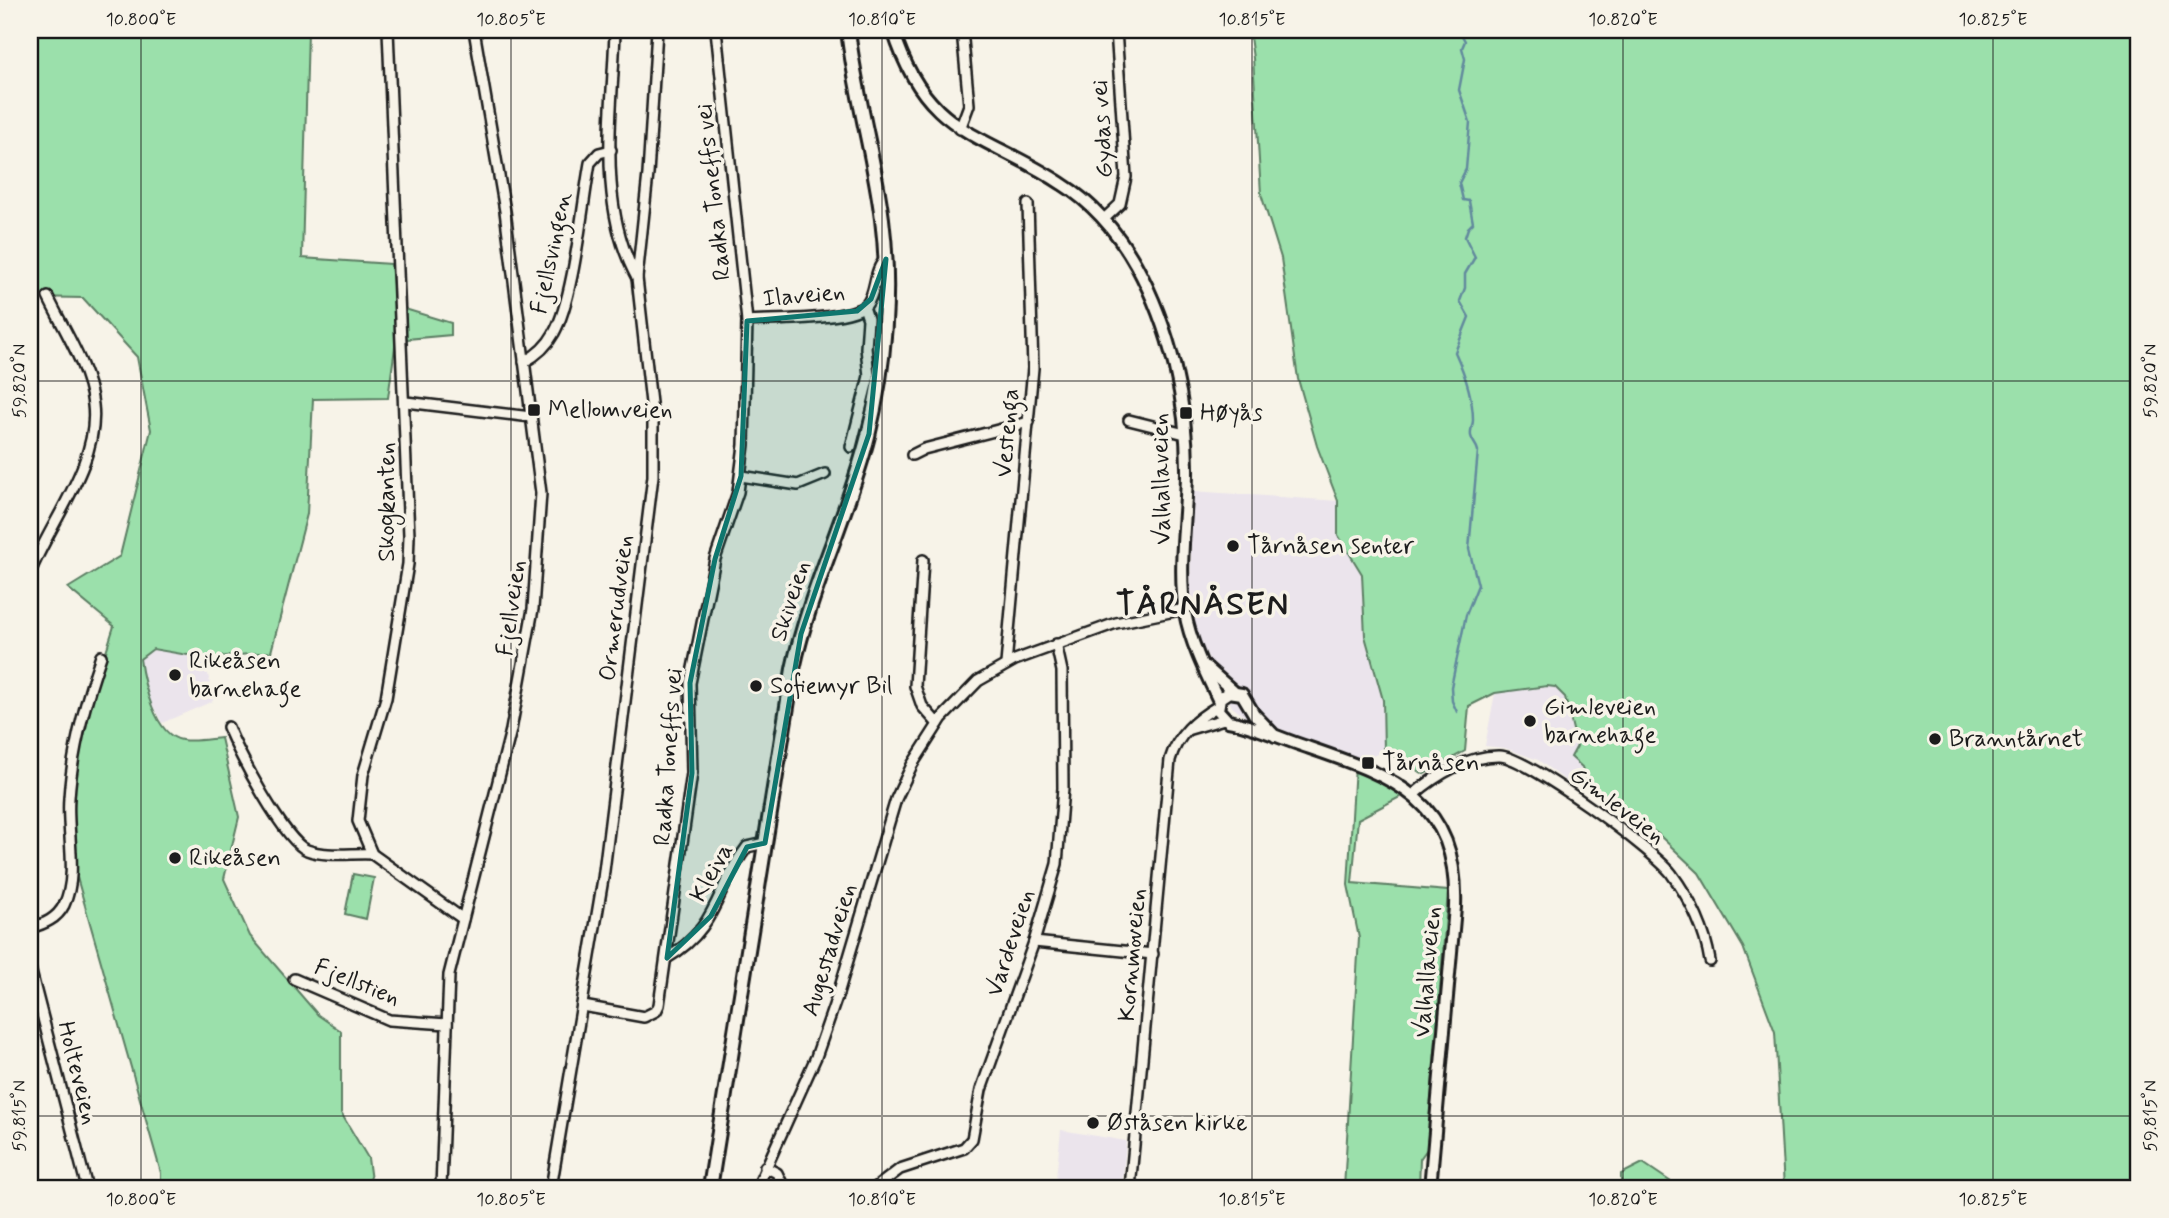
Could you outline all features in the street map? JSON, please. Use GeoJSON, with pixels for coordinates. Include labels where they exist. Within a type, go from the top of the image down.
{"type":"FeatureCollection","features":[{"type":"Feature","properties":{"kind":"main road","name":"Skiveien"},"geometry":{"type":"LineString","coordinates":[[710,1188],[801,634],[869,434],[884,319],[886,259],[882,217],[848,30]]}},
{"type":"Feature","properties":{"kind":"street","name":"Skogkanten"},"geometry":{"type":"LineString","coordinates":[[372,854],[358,821],[359,798],[386,698],[408,564],[406,402],[387,30]]}},
{"type":"Feature","properties":{"kind":"street","name":"Fjellveien"},"geometry":{"type":"LineString","coordinates":[[441,1188],[449,975],[501,777],[533,609],[541,503],[505,211],[474,30]]}},
{"type":"Feature","properties":{"kind":"street"},"geometry":{"type":"LineString","coordinates":[[615,30],[611,195],[616,222],[637,278]]}},
{"type":"Feature","properties":{"kind":"street","name":"Ormerudveien"},"geometry":{"type":"LineString","coordinates":[[551,1188],[583,1006],[611,818],[653,477],[653,421],[637,278],[649,162],[657,30]]}},
{"type":"Feature","properties":{"kind":"street","name":"Radka Toneffs vei"},"geometry":{"type":"LineString","coordinates":[[583,1006],[644,1017],[650,1015],[659,1005],[692,773],[690,683],[715,559],[733,511],[741,476],[747,321],[716,30]]}},
{"type":"Feature","properties":{"kind":"street","name":"Valhallaveien"},"geometry":{"type":"LineString","coordinates":[[893,30],[917,83],[938,110],[960,130],[1064,184],[1104,219],[1137,267],[1154,306],[1173,366],[1185,434],[1185,609],[1191,634],[1206,667],[1218,704]]}},
{"type":"Feature","properties":{"kind":"street"},"geometry":{"type":"LineString","coordinates":[[960,130],[969,105],[962,30]]}},
{"type":"Feature","properties":{"kind":"street","name":"Gydas vei"},"geometry":{"type":"LineString","coordinates":[[1104,219],[1120,204],[1126,177],[1116,30]]}},
{"type":"Feature","properties":{"kind":"street","name":"Fjellsvingen"},"geometry":{"type":"LineString","coordinates":[[524,362],[538,355],[555,333],[571,275],[590,163],[599,153],[611,150]]}},
{"type":"Feature","properties":{"kind":"street","name":"Vestenga"},"geometry":{"type":"LineString","coordinates":[[1006,664],[1029,422],[1034,337],[1028,204]]}},
{"type":"Feature","properties":{"kind":"street","name":"Ilaveien"},"geometry":{"type":"LineString","coordinates":[[747,321],[845,314],[864,307],[871,299],[880,264],[886,259]]}},
{"type":"Feature","properties":{"kind":"street"},"geometry":{"type":"LineString","coordinates":[[30,573],[83,463],[94,406],[86,378],[48,297]]}},
{"type":"Feature","properties":{"kind":"street","name":"Ilaveien"},"geometry":{"type":"LineString","coordinates":[[851,447],[869,376],[866,348],[868,319],[864,307]]}},
{"type":"Feature","properties":{"kind":"street"},"geometry":{"type":"LineString","coordinates":[[406,402],[531,417]]}},
{"type":"Feature","properties":{"kind":"street"},"geometry":{"type":"LineString","coordinates":[[1129,420],[1185,434]]}},
{"type":"Feature","properties":{"kind":"street"},"geometry":{"type":"LineString","coordinates":[[912,455],[924,449],[1029,422]]}},
{"type":"Feature","properties":{"kind":"street"},"geometry":{"type":"LineString","coordinates":[[741,476],[798,485],[825,474]]}},
{"type":"Feature","properties":{"kind":"street"},"geometry":{"type":"LineString","coordinates":[[923,560],[915,686],[922,706],[938,724]]}},
{"type":"Feature","properties":{"kind":"street","name":"Augestadveien"},"geometry":{"type":"LineString","coordinates":[[757,1188],[816,1057],[838,994],[896,799],[912,765],[938,724],[978,681],[1006,664],[1056,644],[1140,617],[1185,609]]}},
{"type":"Feature","properties":{"kind":"street","name":"Vardeveien"},"geometry":{"type":"LineString","coordinates":[[875,1188],[900,1169],[969,1144],[981,1090],[1034,942],[1057,864],[1061,838],[1062,671],[1056,644]]}},
{"type":"Feature","properties":{"kind":"street"},"geometry":{"type":"LineString","coordinates":[[30,928],[45,923],[61,910],[69,888],[71,774],[79,733],[101,656]]}},
{"type":"Feature","properties":{"kind":"street","name":"Valhallaveien"},"geometry":{"type":"LineString","coordinates":[[1206,667],[1233,691]]}},
{"type":"Feature","properties":{"kind":"street"},"geometry":{"type":"LineString","coordinates":[[1188,730],[1230,720],[1245,716],[1248,706],[1242,694],[1233,691],[1226,693],[1218,704],[1230,720]]}},
{"type":"Feature","properties":{"kind":"street","name":"Kornmoveien"},"geometry":{"type":"LineString","coordinates":[[1130,1188],[1170,760],[1178,742],[1188,730],[1218,704]]}},
{"type":"Feature","properties":{"kind":"street","name":"Valhallaveien"},"geometry":{"type":"LineString","coordinates":[[1248,706],[1275,736]]}},
{"type":"Feature","properties":{"kind":"street","name":"Valhallaveien"},"geometry":{"type":"LineString","coordinates":[[1230,720],[1375,771],[1413,795],[1443,838],[1455,884],[1430,1188]]}},
{"type":"Feature","properties":{"kind":"street"},"geometry":{"type":"LineString","coordinates":[[228,727],[244,761],[296,844],[318,852],[372,854],[463,919]]}},
{"type":"Feature","properties":{"kind":"street","name":"Gimleveien"},"geometry":{"type":"LineString","coordinates":[[1413,795],[1449,770],[1478,759],[1504,756],[1532,767],[1667,869],[1696,915],[1710,961]]}},
{"type":"Feature","properties":{"kind":"street","name":"Kleiva"},"geometry":{"type":"LineString","coordinates":[[667,958],[685,946],[715,910],[734,866],[747,847],[765,843]]}},
{"type":"Feature","properties":{"kind":"street"},"geometry":{"type":"LineString","coordinates":[[1034,942],[1153,954]]}},
{"type":"Feature","properties":{"kind":"street","name":"Holteveien"},"geometry":{"type":"LineString","coordinates":[[30,968],[87,1188]]}},
{"type":"Feature","properties":{"kind":"street","name":"Fjellstien"},"geometry":{"type":"LineString","coordinates":[[294,979],[389,1020],[447,1024]]}},
{"type":"Feature","properties":{"kind":"street"},"geometry":{"type":"LineString","coordinates":[[765,1167],[777,1173],[784,1188]]}},
{"type":"Feature","properties":{"kind":"highlighted area"},"geometry":{"type":"Polygon","coordinates":[[[886,259],[869,434],[801,634],[765,843],[747,847],[711,916],[667,958],[692,773],[690,683],[715,559],[741,476],[747,321],[857,311],[871,299],[886,259]]]}},
{"type":"Feature","properties":{"kind":"shaded area"},"geometry":{"type":"Polygon","coordinates":[[[1192,491],[1338,501],[1338,535],[1362,574],[1365,636],[1383,700],[1384,751],[1355,764],[1265,732],[1232,707],[1202,645],[1190,608],[1192,491]]]}},
{"type":"Feature","properties":{"kind":"shaded area","name":"Rikeåsen barnehage"},"geometry":{"type":"Polygon","coordinates":[[[153,649],[205,658],[213,701],[162,723],[145,691],[140,659],[153,649]]]}},
{"type":"Feature","properties":{"kind":"shaded area","name":"Gimleveien barnehage"},"geometry":{"type":"Polygon","coordinates":[[[1555,687],[1565,697],[1577,746],[1571,757],[1582,767],[1573,786],[1538,760],[1505,748],[1485,746],[1495,693],[1555,687]]]}},
{"type":"Feature","properties":{"kind":"shaded area"},"geometry":{"type":"Polygon","coordinates":[[[1061,1130],[1126,1141],[1122,1188],[1055,1188],[1061,1130]]]}},
{"type":"Feature","properties":{"kind":"green space"},"geometry":{"type":"Polygon","coordinates":[[[30,30],[308,30],[302,258],[391,264],[395,306],[451,323],[451,335],[396,340],[388,398],[313,399],[307,514],[271,652],[205,658],[153,649],[140,659],[152,706],[164,729],[182,740],[221,738],[239,817],[224,879],[250,936],[318,1015],[341,1031],[341,1113],[368,1158],[372,1188],[161,1188],[161,1173],[76,874],[66,779],[114,626],[68,588],[120,556],[151,430],[137,357],[83,298],[30,297],[30,30]]]}},
{"type":"Feature","properties":{"kind":"green space"},"geometry":{"type":"Polygon","coordinates":[[[1249,30],[2139,30],[2139,1188],[1784,1188],[1775,1032],[1743,947],[1699,873],[1658,834],[1588,786],[1582,767],[1571,757],[1577,746],[1565,697],[1555,687],[1547,686],[1495,693],[1469,706],[1465,751],[1424,774],[1384,751],[1383,700],[1365,636],[1362,574],[1338,535],[1338,501],[1317,446],[1298,379],[1281,258],[1261,194],[1249,30]]]}},
{"type":"Feature","properties":{"kind":"green space"},"geometry":{"type":"Polygon","coordinates":[[[1355,765],[1402,796],[1358,819],[1352,883],[1448,891],[1427,1149],[1420,1159],[1419,1188],[1344,1188],[1359,938],[1348,885],[1355,765]]]}},
{"type":"Feature","properties":{"kind":"green space"},"geometry":{"type":"Polygon","coordinates":[[[353,874],[374,878],[366,919],[345,914],[353,874]]]}},
{"type":"Feature","properties":{"kind":"green space"},"geometry":{"type":"Polygon","coordinates":[[[1643,1163],[1680,1188],[1621,1188],[1621,1174],[1643,1163]]]}},
{"type":"Feature","properties":{"kind":"waterway"},"geometry":{"type":"LineString","coordinates":[[1457,712],[1452,701],[1451,687],[1466,615],[1478,585],[1469,549],[1478,451],[1471,436],[1473,411],[1470,394],[1455,352],[1469,317],[1460,301],[1465,288],[1465,274],[1475,257],[1465,237],[1473,223],[1469,201],[1463,200],[1459,183],[1466,169],[1470,122],[1459,90],[1465,59],[1462,48],[1465,41],[1459,30]]}},
{"type":"Feature","properties":{"kind":"place","name":"Mellomveien"},"geometry":{"type":"Point","coordinates":[534,410]}},
{"type":"Feature","properties":{"kind":"place","name":"Høyås"},"geometry":{"type":"Point","coordinates":[1186,413]}},
{"type":"Feature","properties":{"kind":"place","name":"Tårnåsen senter"},"geometry":{"type":"Point","coordinates":[1233,546]}},
{"type":"Feature","properties":{"kind":"place","name":"Rikeåsen barnehage"},"geometry":{"type":"Point","coordinates":[175,675]}},
{"type":"Feature","properties":{"kind":"place","name":"Sofiemyr Bil"},"geometry":{"type":"Point","coordinates":[756,686]}},
{"type":"Feature","properties":{"kind":"place","name":"Gimleveien barnehage"},"geometry":{"type":"Point","coordinates":[1530,721]}},
{"type":"Feature","properties":{"kind":"place","name":"Branntårnet"},"geometry":{"type":"Point","coordinates":[1935,739]}},
{"type":"Feature","properties":{"kind":"place","name":"Tårnåsen"},"geometry":{"type":"Point","coordinates":[1368,763]}},
{"type":"Feature","properties":{"kind":"place","name":"Rikeåsen"},"geometry":{"type":"Point","coordinates":[175,858]}},
{"type":"Feature","properties":{"kind":"place","name":"Øståsen kirke"},"geometry":{"type":"Point","coordinates":[1093,1123]}},
{"type":"Feature","properties":{"kind":"district","name":"TÅRNÅSEN"},"geometry":{"type":"Point","coordinates":[1203,605]}}]}
